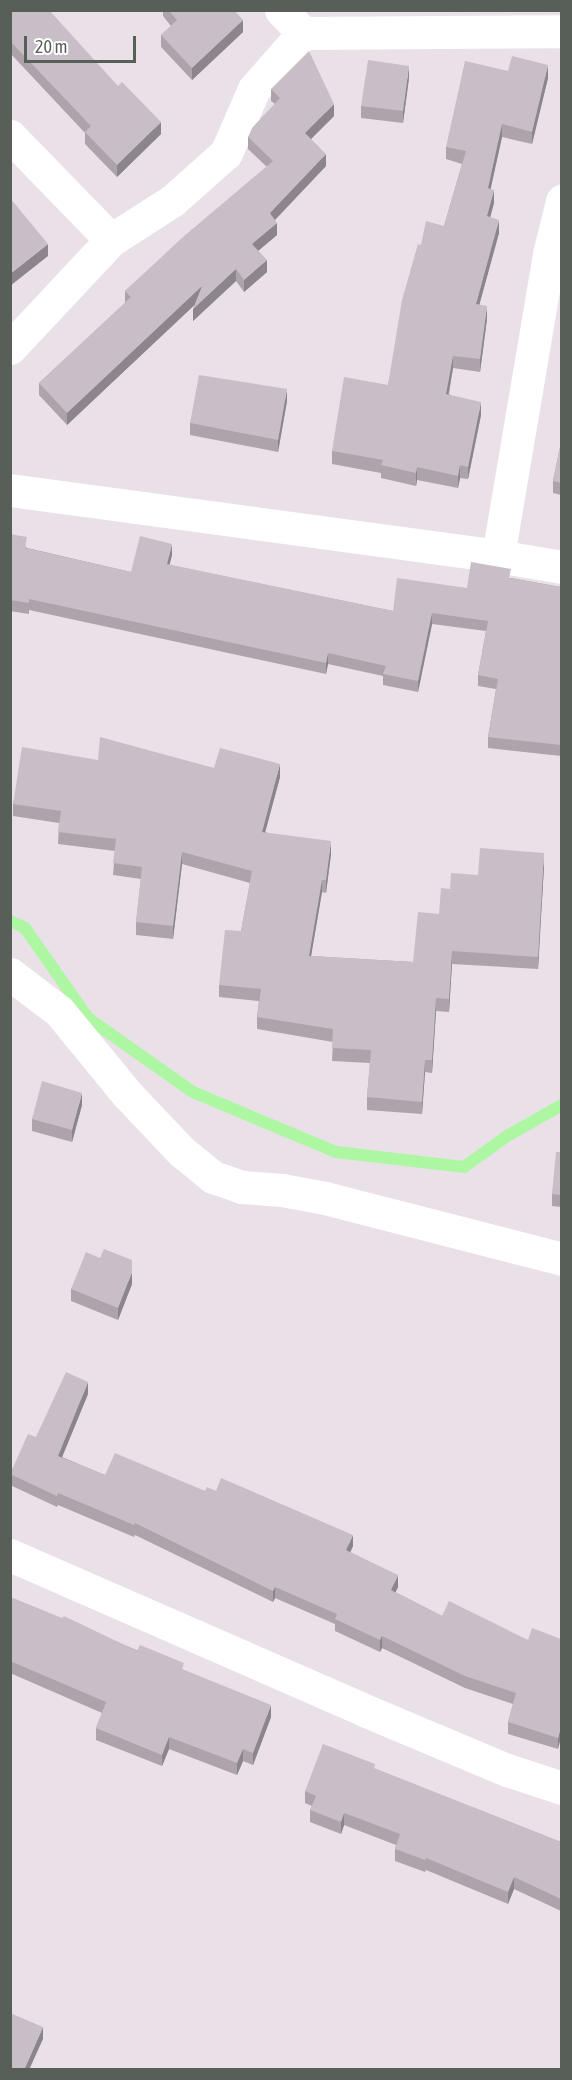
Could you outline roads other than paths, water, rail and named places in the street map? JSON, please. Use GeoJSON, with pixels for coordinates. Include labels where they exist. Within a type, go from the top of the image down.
{"type":"FeatureCollection","features":[{"type":"Feature","properties":{"kind":"street"},"geometry":{"type":"LineString","coordinates":[[10,348],[111,240],[172,201],[226,153],[254,88],[292,22],[561,31]]}},
{"type":"Feature","properties":{"kind":"street"},"geometry":{"type":"LineString","coordinates":[[10,136],[111,240]]}},
{"type":"Feature","properties":{"kind":"street"},"geometry":{"type":"LineString","coordinates":[[498,556],[555,255],[561,201]]}},
{"type":"Feature","properties":{"kind":"street"},"geometry":{"type":"LineString","coordinates":[[10,490],[498,556],[561,567]]}},
{"type":"Feature","properties":{"kind":"street"},"geometry":{"type":"LineString","coordinates":[[10,974],[59,1011],[127,1094],[181,1151],[213,1177],[242,1186],[325,1198],[561,1259]]}},
{"type":"Feature","properties":{"kind":"street"},"geometry":{"type":"LineString","coordinates":[[10,1555],[507,1770],[561,1788]]}},
{"type":"Feature","properties":{"kind":"waterway"},"geometry":{"type":"LineString","coordinates":[[10,921],[25,928],[88,1018],[193,1092],[336,1152],[464,1167],[507,1136],[562,1105]]}}]}
